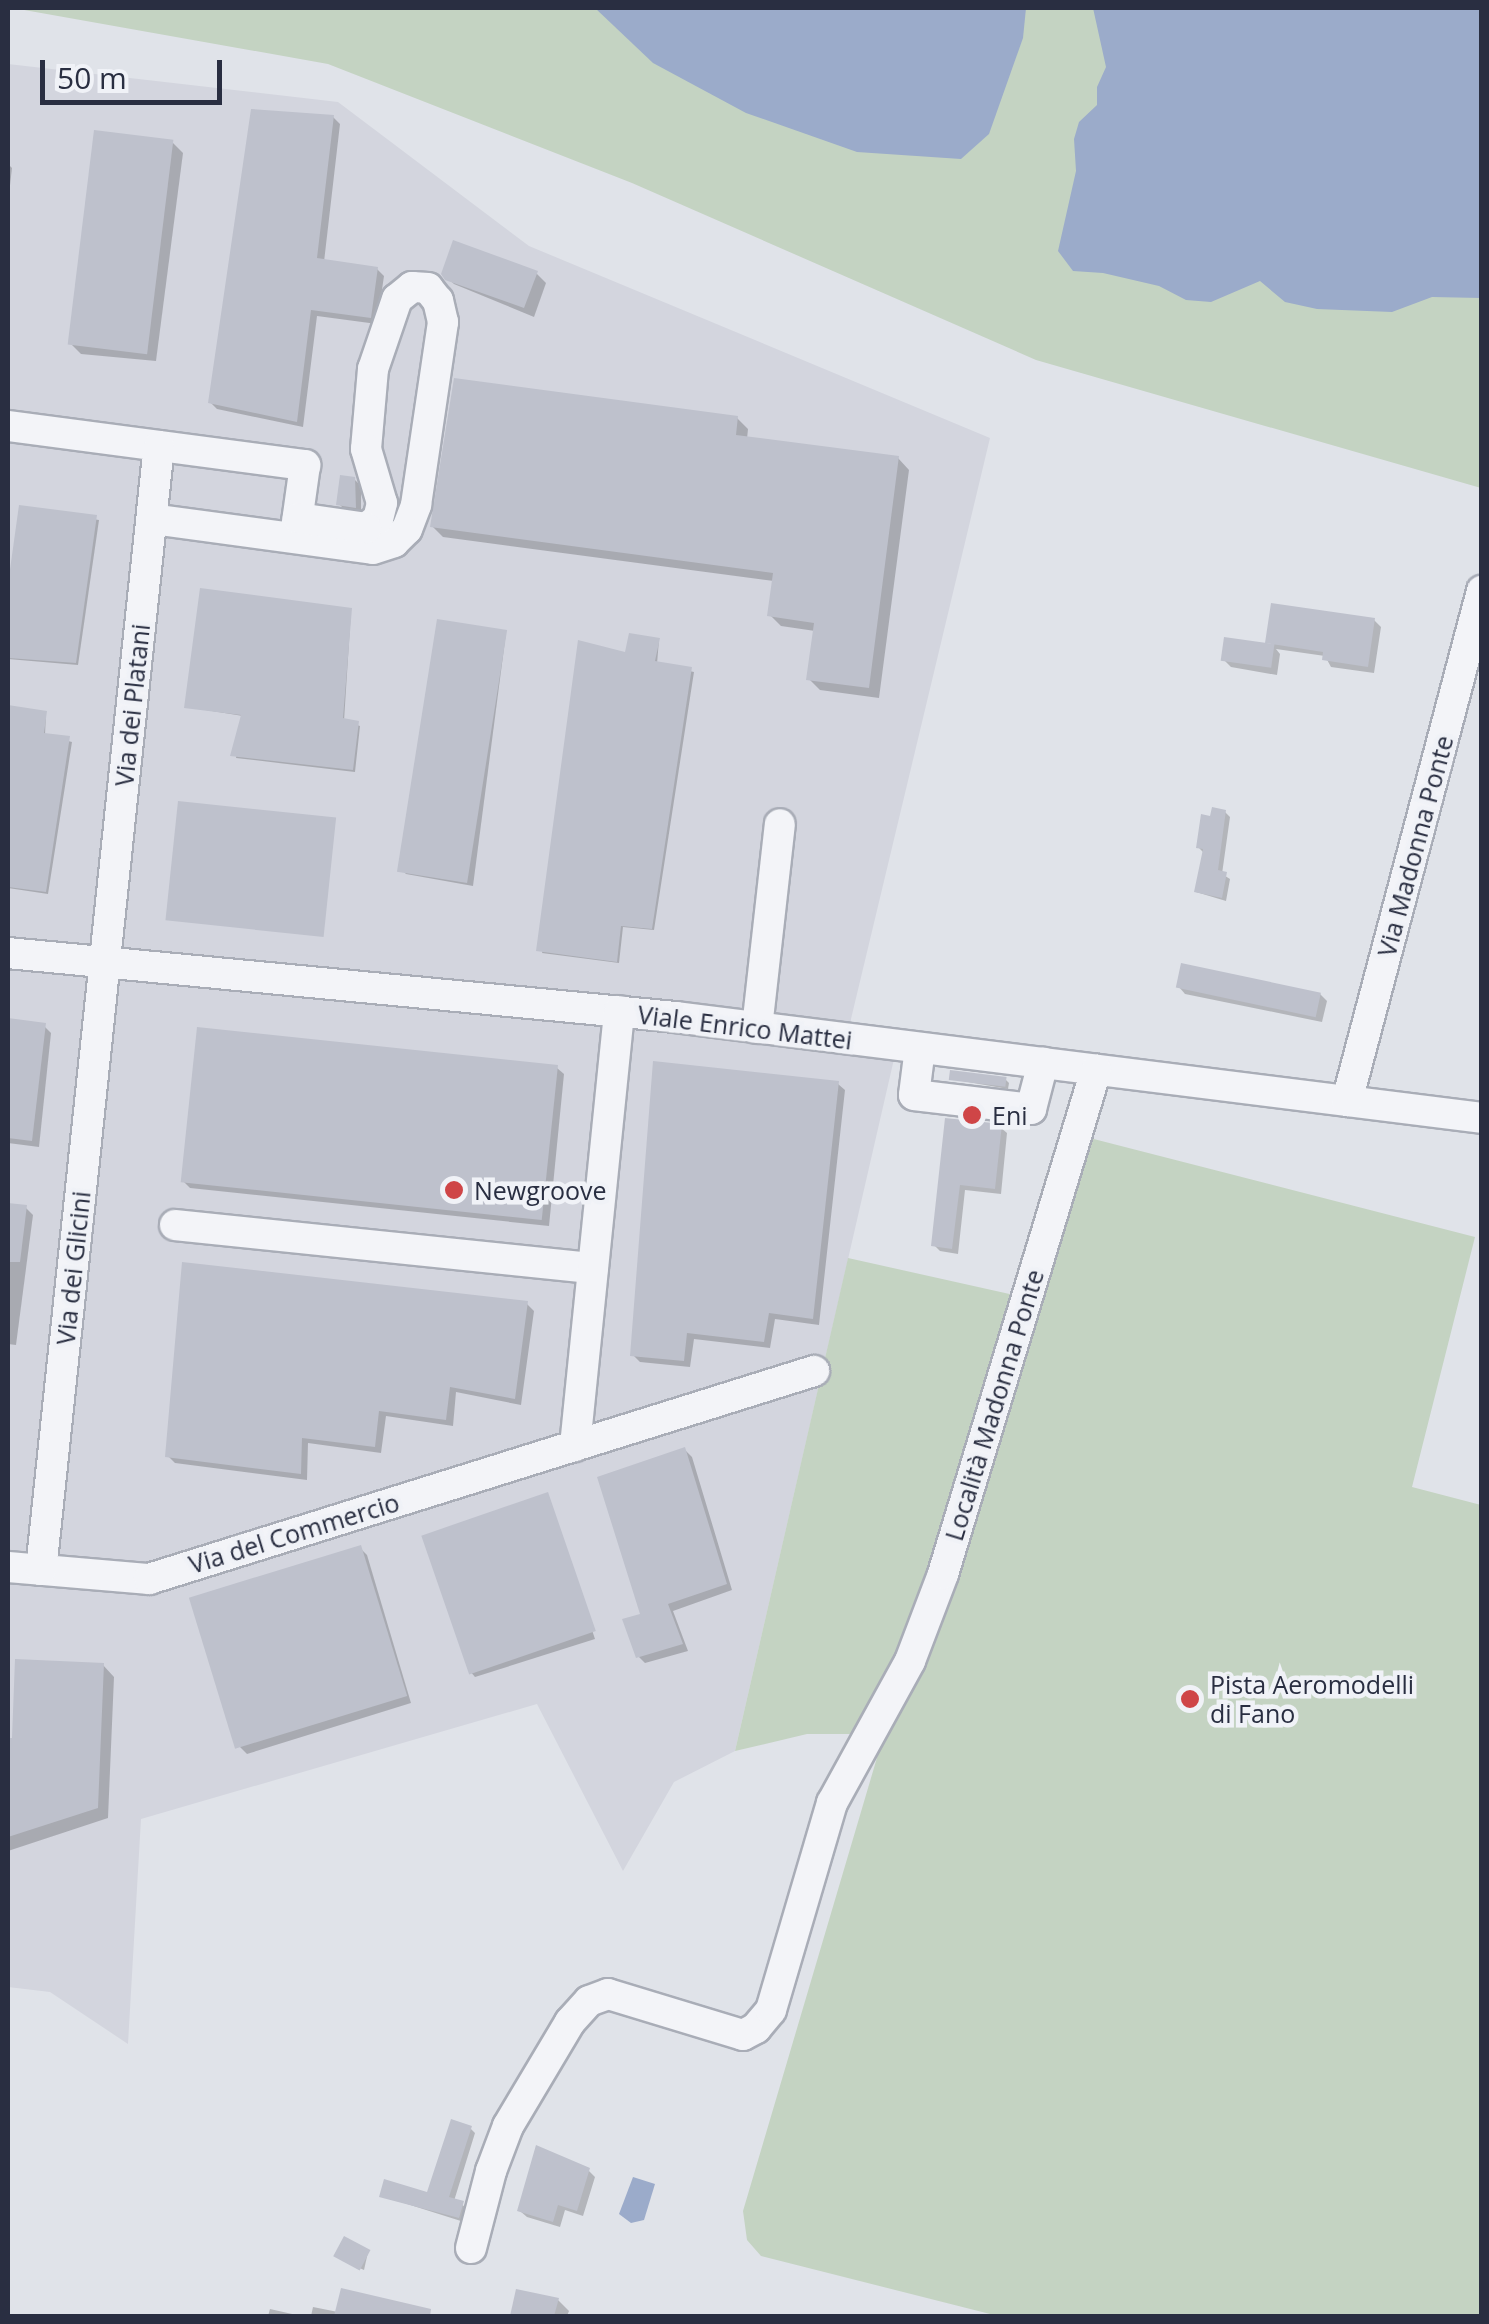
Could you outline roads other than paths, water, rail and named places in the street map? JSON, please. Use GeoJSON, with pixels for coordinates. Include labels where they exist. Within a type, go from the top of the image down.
{"type":"FeatureCollection","features":[{"type":"Feature","properties":{"kind":"street"},"geometry":{"type":"LineString","coordinates":[[152,518],[296,528],[366,528],[378,519],[382,503],[366,448],[373,369],[397,299],[412,287],[428,288],[438,300],[443,322],[416,505],[407,529],[394,542],[373,549],[296,528]]}},
{"type":"Feature","properties":{"kind":"street"},"geometry":{"type":"LineString","coordinates":[[8,426],[304,464],[296,528]]}},
{"type":"Feature","properties":{"kind":"street","name":"Via dei Platani"},"geometry":{"type":"LineString","coordinates":[[104,965],[159,446]]}},
{"type":"Feature","properties":{"kind":"street","name":"Via Madonna Ponte"},"geometry":{"type":"LineString","coordinates":[[1347,1101],[1482,591]]}},
{"type":"Feature","properties":{"kind":"street"},"geometry":{"type":"LineString","coordinates":[[757,1028],[780,824]]}},
{"type":"Feature","properties":{"kind":"street","name":"Viale Enrico Mattei"},"geometry":{"type":"LineString","coordinates":[[8,953],[619,1011],[1482,1118]]}},
{"type":"Feature","properties":{"kind":"street","name":"Via dei Glicini"},"geometry":{"type":"LineString","coordinates":[[41,1570],[104,965]]}},
{"type":"Feature","properties":{"kind":"street"},"geometry":{"type":"LineString","coordinates":[[575,1446],[619,1011]]}},
{"type":"Feature","properties":{"kind":"street"},"geometry":{"type":"LineString","coordinates":[[920,1048],[914,1095],[934,1098],[1030,1109],[1042,1064]]}},
{"type":"Feature","properties":{"kind":"street","name":"Località Madonna Ponte"},"geometry":{"type":"LineString","coordinates":[[471,2248],[508,2126],[570,2022],[589,2001],[608,1994],[743,2035],[756,2028],[770,2010],[832,1802],[874,1733],[910,1661],[943,1574],[1096,1070]]}},
{"type":"Feature","properties":{"kind":"street"},"geometry":{"type":"LineString","coordinates":[[176,1225],[593,1268]]}},
{"type":"Feature","properties":{"kind":"street","name":"Via del Commercio"},"geometry":{"type":"LineString","coordinates":[[8,1567],[149,1579],[814,1372]]}},
{"type":"Feature","properties":{"kind":"water"},"geometry":{"type":"Polygon","coordinates":[[[595,8],[1026,8],[1023,38],[989,134],[961,159],[857,152],[746,113],[653,63],[595,8]]]}},
{"type":"Feature","properties":{"kind":"water"},"geometry":{"type":"Polygon","coordinates":[[[1093,8],[1481,8],[1481,298],[1432,297],[1392,312],[1317,309],[1285,302],[1260,281],[1211,302],[1186,300],[1159,286],[1103,273],[1073,271],[1058,251],[1076,171],[1074,139],[1079,122],[1097,105],[1097,87],[1106,67],[1093,8]]]}},
{"type":"Feature","properties":{"kind":"water"},"geometry":{"type":"Polygon","coordinates":[[[633,2177],[655,2184],[644,2220],[631,2223],[619,2214],[633,2177]]]}},
{"type":"Feature","properties":{"kind":"place","name":"Eni"},"geometry":{"type":"Point","coordinates":[972,1115]}},
{"type":"Feature","properties":{"kind":"place","name":"Newgroove"},"geometry":{"type":"Point","coordinates":[454,1190]}},
{"type":"Feature","properties":{"kind":"place","name":"Pista Aeromodelli di Fano"},"geometry":{"type":"Point","coordinates":[1190,1699]}}]}
